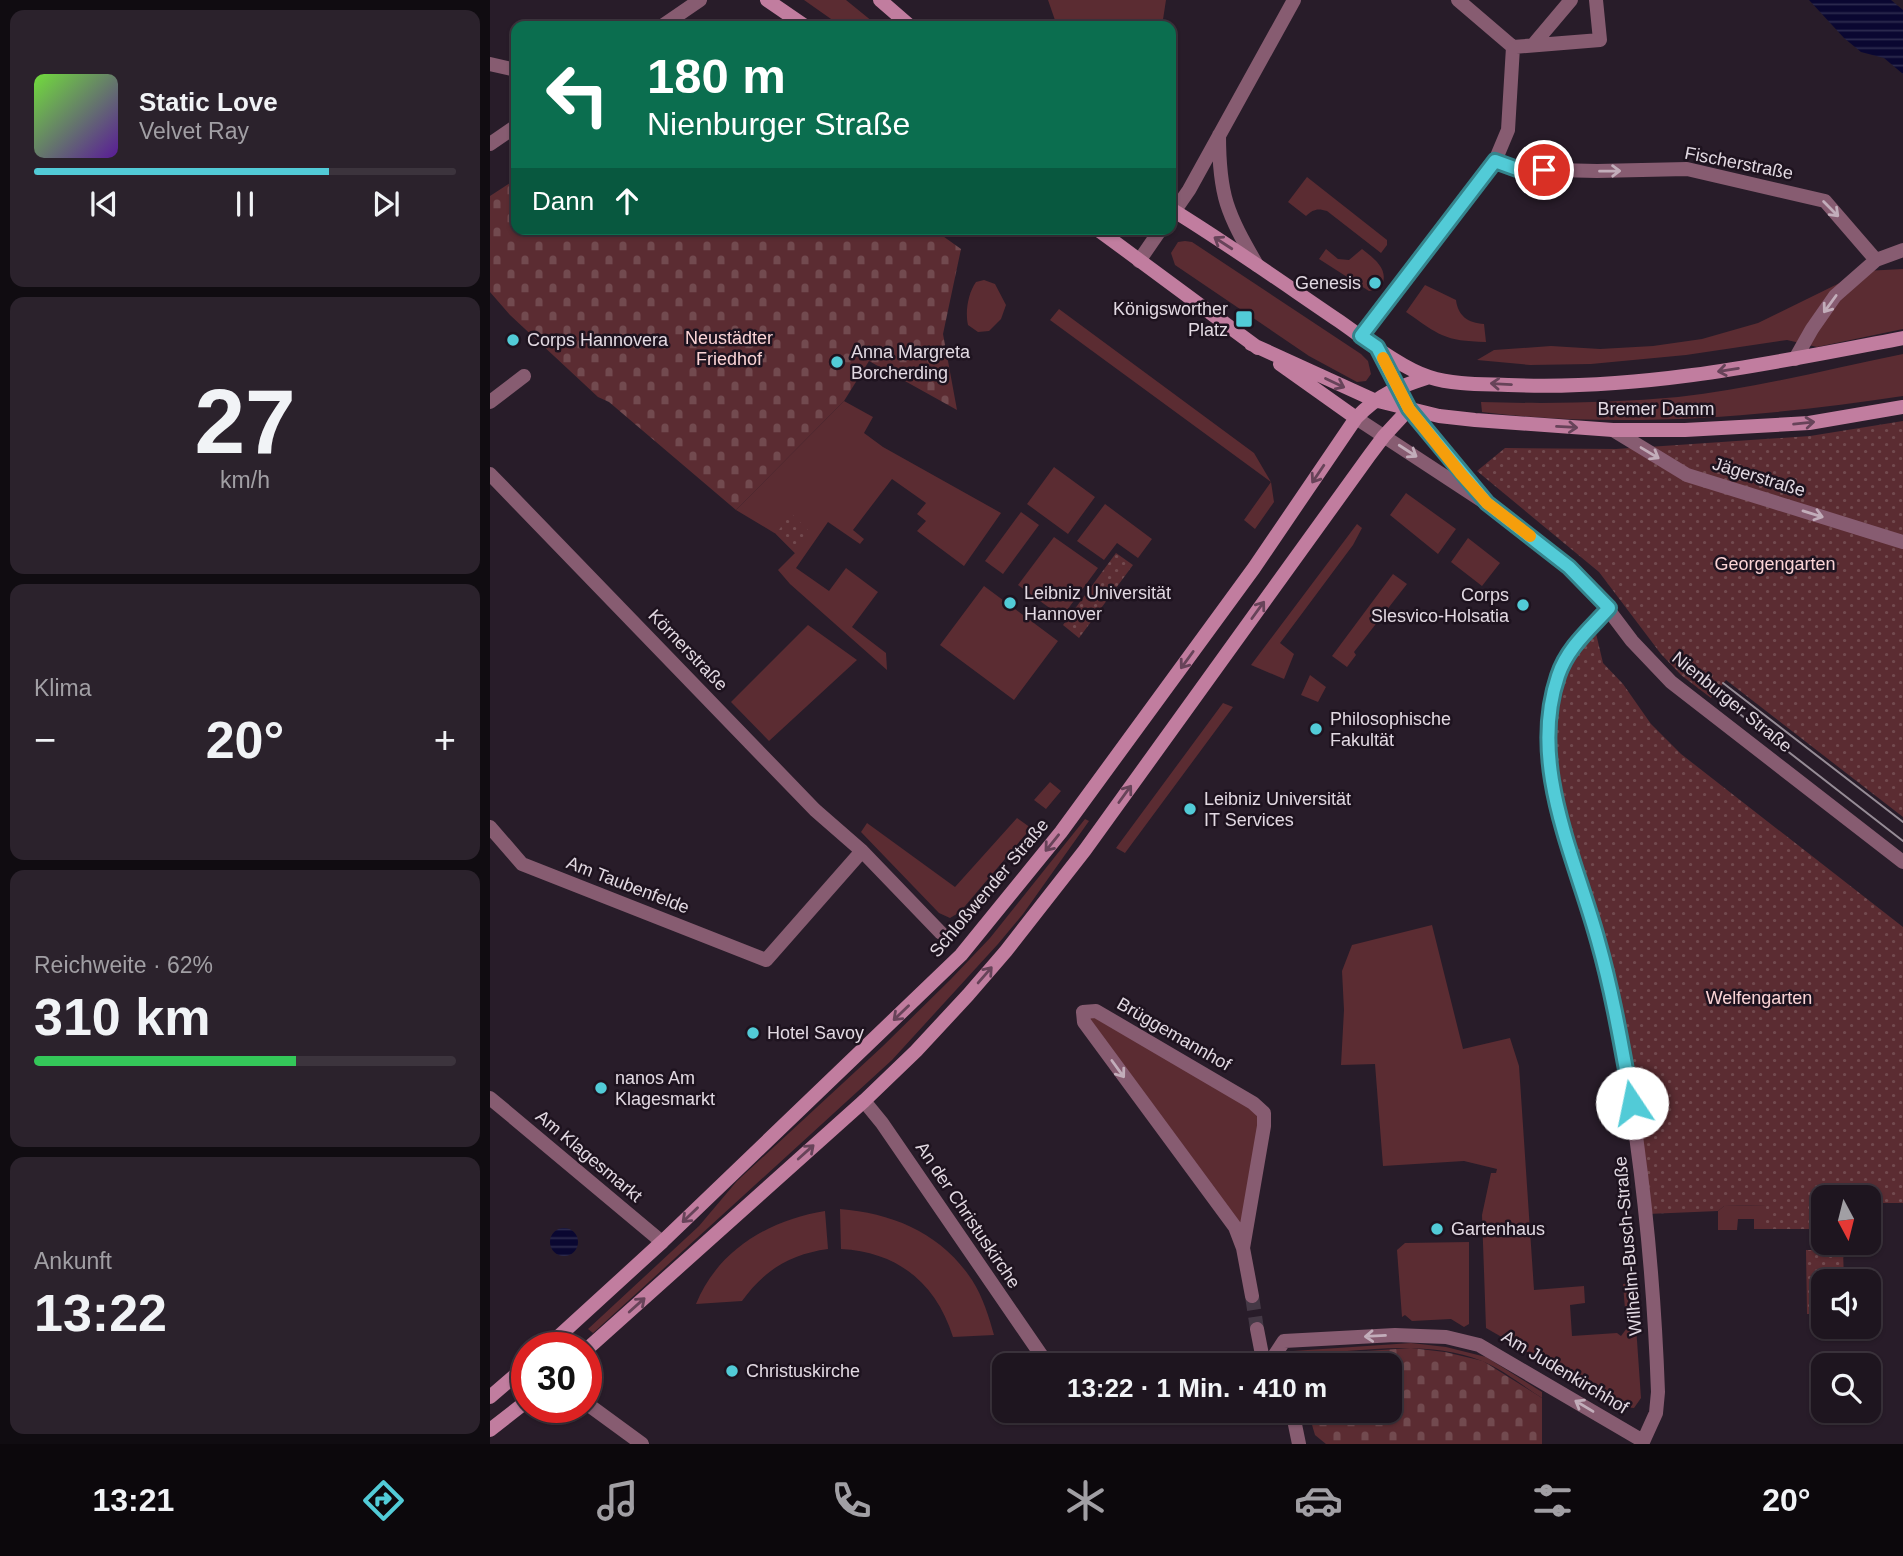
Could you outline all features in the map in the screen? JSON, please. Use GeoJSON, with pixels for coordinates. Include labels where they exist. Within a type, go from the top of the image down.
{"type":"FeatureCollection","features":[{"type":"Feature","properties":{"kind":"main road"},"geometry":{"type":"LineString","coordinates":[[766,0],[798,21]]}},
{"type":"Feature","properties":{"kind":"main road"},"geometry":{"type":"LineString","coordinates":[[880,0],[904,21]]}},
{"type":"Feature","properties":{"kind":"main road"},"geometry":{"type":"LineString","coordinates":[[1176,214],[1257,265],[1377,347],[1429,377]]}},
{"type":"Feature","properties":{"kind":"main road"},"geometry":{"type":"LineString","coordinates":[[1105,235],[1356,418],[1374,400],[1398,387],[1429,377]]}},
{"type":"Feature","properties":{"kind":"main road","name":"Bremer Damm"},"geometry":{"type":"LineString","coordinates":[[1429,377],[1466,383],[1535,386],[1619,383],[1681,377],[1795,359],[1903,338]]}},
{"type":"Feature","properties":{"kind":"main road"},"geometry":{"type":"LineString","coordinates":[[1251,344],[1374,400],[1409,409]]}},
{"type":"Feature","properties":{"kind":"main road"},"geometry":{"type":"LineString","coordinates":[[1377,347],[1409,409]]}},
{"type":"Feature","properties":{"kind":"main road","name":"Bremer Damm"},"geometry":{"type":"LineString","coordinates":[[1409,409],[1475,420],[1613,430],[1746,428],[1809,423],[1903,407]]}},
{"type":"Feature","properties":{"kind":"main road"},"geometry":{"type":"LineString","coordinates":[[602,1336],[864,1101],[916,1051],[968,995],[1085,849],[1384,436],[1409,409]]}},
{"type":"Feature","properties":{"kind":"main road","name":"Schloßwender Straße"},"geometry":{"type":"LineString","coordinates":[[564,1332],[662,1242],[961,955],[1077,810],[1254,568],[1356,418]]}},
{"type":"Feature","properties":{"kind":"main road"},"geometry":{"type":"LineString","coordinates":[[490,1397],[511,1379]]}},
{"type":"Feature","properties":{"kind":"main road"},"geometry":{"type":"LineString","coordinates":[[490,1430],[511,1414]]}},
{"type":"Feature","properties":{"kind":"street"},"geometry":{"type":"LineString","coordinates":[[669,21],[700,0]]}},
{"type":"Feature","properties":{"kind":"street"},"geometry":{"type":"LineString","coordinates":[[1176,207],[1189,190],[1294,0]]}},
{"type":"Feature","properties":{"kind":"street"},"geometry":{"type":"LineString","coordinates":[[1458,0],[1513,47],[1600,40],[1596,0]]}},
{"type":"Feature","properties":{"kind":"street"},"geometry":{"type":"LineString","coordinates":[[1533,45],[1571,0]]}},
{"type":"Feature","properties":{"kind":"street"},"geometry":{"type":"LineString","coordinates":[[1361,336],[1495,161],[1508,130],[1513,47]]}},
{"type":"Feature","properties":{"kind":"street"},"geometry":{"type":"LineString","coordinates":[[490,64],[511,69]]}},
{"type":"Feature","properties":{"kind":"street"},"geometry":{"type":"LineString","coordinates":[[490,144],[511,129]]}},
{"type":"Feature","properties":{"kind":"street"},"geometry":{"type":"LineString","coordinates":[[1219,134],[1219,170],[1225,203],[1257,265]]}},
{"type":"Feature","properties":{"kind":"street","name":"Fischerstraße"},"geometry":{"type":"LineString","coordinates":[[1495,161],[1517,169],[1687,169],[1825,201],[1876,260]]}},
{"type":"Feature","properties":{"kind":"street"},"geometry":{"type":"LineString","coordinates":[[1139,261],[1157,235]]}},
{"type":"Feature","properties":{"kind":"street"},"geometry":{"type":"LineString","coordinates":[[1795,359],[1835,296],[1876,260],[1903,250]]}},
{"type":"Feature","properties":{"kind":"street"},"geometry":{"type":"LineString","coordinates":[[490,402],[524,376]]}},
{"type":"Feature","properties":{"kind":"street","name":"Nienburger Straße"},"geometry":{"type":"LineString","coordinates":[[1409,409],[1487,503]]}},
{"type":"Feature","properties":{"kind":"street"},"geometry":{"type":"LineString","coordinates":[[1356,418],[1384,436]]}},
{"type":"Feature","properties":{"kind":"street","name":"Jägerstraße"},"geometry":{"type":"LineString","coordinates":[[1613,430],[1687,475],[1899,540]]}},
{"type":"Feature","properties":{"kind":"street","name":"Nienburger Straße"},"geometry":{"type":"LineString","coordinates":[[1384,436],[1487,503],[1569,567],[1609,608],[1632,641],[1671,681],[1903,862]]}},
{"type":"Feature","properties":{"kind":"street","name":"Körnerstraße"},"geometry":{"type":"LineString","coordinates":[[490,474],[815,810],[862,851],[941,933]]}},
{"type":"Feature","properties":{"kind":"street","name":"Wilhelm-Busch-Straße"},"geometry":{"type":"LineString","coordinates":[[1609,608],[1569,652],[1558,674],[1549,710],[1549,765],[1555,796],[1608,978],[1632,1103],[1647,1214],[1658,1392],[1656,1413],[1643,1443]]}},
{"type":"Feature","properties":{"kind":"street","name":"Am Taubenfelde"},"geometry":{"type":"LineString","coordinates":[[490,827],[522,864],[766,960],[862,851]]}},
{"type":"Feature","properties":{"kind":"street","name":"Brüggemannhof"},"geometry":{"type":"LineString","coordinates":[[1243,1248],[1264,1113],[1253,1103],[1096,1011],[1083,1012],[1084,1022],[1235,1227],[1243,1248],[1252,1296]]}},
{"type":"Feature","properties":{"kind":"street","name":"Am Klagesmarkt"},"geometry":{"type":"LineString","coordinates":[[490,1098],[662,1242]]}},
{"type":"Feature","properties":{"kind":"street","name":"An der Christuskirche"},"geometry":{"type":"LineString","coordinates":[[864,1101],[882,1123],[1040,1353]]}},
{"type":"Feature","properties":{"kind":"street"},"geometry":{"type":"LineString","coordinates":[[1258,1329],[1263,1353]]}},
{"type":"Feature","properties":{"kind":"street","name":"Am Judenkirchhof"},"geometry":{"type":"LineString","coordinates":[[1275,1353],[1284,1341],[1395,1335],[1446,1337],[1479,1345],[1643,1443]]}},
{"type":"Feature","properties":{"kind":"street"},"geometry":{"type":"LineString","coordinates":[[602,1415],[642,1444]]}},
{"type":"Feature","properties":{"kind":"street"},"geometry":{"type":"LineString","coordinates":[[1295,1423],[1299,1444]]}},
{"type":"Feature","properties":{"kind":"green space"},"geometry":{"type":"Polygon","coordinates":[[[804,0],[846,0],[872,21],[834,21],[804,0]]]}},
{"type":"Feature","properties":{"kind":"green space"},"geometry":{"type":"Polygon","coordinates":[[[1048,0],[1166,0],[1163,21],[1055,21],[1048,0]]]}},
{"type":"Feature","properties":{"kind":"green space"},"geometry":{"type":"Polygon","coordinates":[[[1307,177],[1387,240],[1381,253],[1327,211],[1316,210],[1306,216],[1288,202],[1307,177]]]}},
{"type":"Feature","properties":{"kind":"green space","name":"Neustädter Friedhof"},"geometry":{"type":"Polygon","coordinates":[[[511,182],[511,235],[941,235],[961,249],[943,334],[957,410],[869,361],[844,401],[736,510],[609,402],[598,397],[510,315],[490,292],[490,196],[511,182]]]}},
{"type":"Feature","properties":{"kind":"green space"},"geometry":{"type":"Polygon","coordinates":[[[1178,242],[1192,242],[1361,354],[1368,361],[1371,374],[1366,381],[1357,382],[1309,356],[1175,265],[1171,253],[1178,242]]]}},
{"type":"Feature","properties":{"kind":"green space"},"geometry":{"type":"Polygon","coordinates":[[[1326,249],[1338,259],[1349,260],[1362,249],[1383,271],[1380,289],[1369,291],[1319,259],[1326,249]]]}},
{"type":"Feature","properties":{"kind":"green space"},"geometry":{"type":"Polygon","coordinates":[[[1903,269],[1903,329],[1817,347],[1787,340],[1686,355],[1591,364],[1530,365],[1477,360],[1494,350],[1551,346],[1600,349],[1653,346],[1702,339],[1758,323],[1864,271],[1903,269]]]}},
{"type":"Feature","properties":{"kind":"green space"},"geometry":{"type":"Polygon","coordinates":[[[984,280],[995,284],[1006,305],[1001,319],[989,331],[978,332],[968,325],[967,309],[973,286],[984,280]]]}},
{"type":"Feature","properties":{"kind":"green space"},"geometry":{"type":"Polygon","coordinates":[[[1425,285],[1456,300],[1465,318],[1484,324],[1486,342],[1460,340],[1443,335],[1406,312],[1425,285]]]}},
{"type":"Feature","properties":{"kind":"green space"},"geometry":{"type":"Polygon","coordinates":[[[1059,309],[1254,453],[1271,482],[1050,320],[1059,309]]]}},
{"type":"Feature","properties":{"kind":"green space"},"geometry":{"type":"Polygon","coordinates":[[[1903,354],[1903,396],[1798,410],[1693,418],[1587,420],[1482,412],[1481,402],[1604,402],[1678,397],[1763,384],[1903,354]]]}},
{"type":"Feature","properties":{"kind":"green space"},"geometry":{"type":"Polygon","coordinates":[[[844,401],[873,417],[864,433],[883,447],[1001,513],[964,566],[917,531],[926,521],[917,514],[926,503],[892,479],[853,530],[864,539],[860,544],[828,522],[796,568],[829,591],[846,568],[878,592],[852,627],[886,653],[887,670],[790,584],[778,570],[795,553],[776,534],[736,510],[844,401]]]}},
{"type":"Feature","properties":{"kind":"green space","name":"Georgengarten"},"geometry":{"type":"Polygon","coordinates":[[[1903,421],[1903,817],[1726,680],[1711,698],[1681,675],[1661,654],[1599,572],[1477,471],[1505,448],[1616,449],[1663,446],[1810,436],[1903,421]]]}},
{"type":"Feature","properties":{"kind":"green space"},"geometry":{"type":"Polygon","coordinates":[[[1054,467],[1095,497],[1068,534],[1027,504],[1054,467]]]}},
{"type":"Feature","properties":{"kind":"green space"},"geometry":{"type":"Polygon","coordinates":[[[1271,482],[1274,502],[1255,529],[1244,520],[1271,482]]]}},
{"type":"Feature","properties":{"kind":"green space"},"geometry":{"type":"Polygon","coordinates":[[[1406,493],[1456,529],[1438,554],[1390,515],[1406,493]]]}},
{"type":"Feature","properties":{"kind":"green space"},"geometry":{"type":"Polygon","coordinates":[[[1105,504],[1152,539],[1138,558],[1117,543],[1104,560],[1077,541],[1105,504]]]}},
{"type":"Feature","properties":{"kind":"green space"},"geometry":{"type":"Polygon","coordinates":[[[1021,512],[1039,525],[1003,574],[985,561],[1021,512]]]}},
{"type":"Feature","properties":{"kind":"green space"},"geometry":{"type":"Polygon","coordinates":[[[791,513],[810,532],[795,553],[776,534],[791,513]]]}},
{"type":"Feature","properties":{"kind":"green space"},"geometry":{"type":"Polygon","coordinates":[[[1357,524],[1362,528],[1353,545],[1280,643],[1294,654],[1284,679],[1251,665],[1357,524]]]}},
{"type":"Feature","properties":{"kind":"green space"},"geometry":{"type":"Polygon","coordinates":[[[1054,537],[1098,568],[1062,617],[1018,585],[1054,537]]]}},
{"type":"Feature","properties":{"kind":"green space"},"geometry":{"type":"Polygon","coordinates":[[[1468,538],[1500,563],[1482,586],[1451,562],[1468,538]]]}},
{"type":"Feature","properties":{"kind":"green space"},"geometry":{"type":"Polygon","coordinates":[[[1116,553],[1133,565],[1079,638],[1063,625],[1116,553]]]}},
{"type":"Feature","properties":{"kind":"green space"},"geometry":{"type":"Polygon","coordinates":[[[1393,574],[1407,584],[1354,652],[1356,655],[1347,667],[1332,656],[1393,574]]]}},
{"type":"Feature","properties":{"kind":"green space"},"geometry":{"type":"Polygon","coordinates":[[[984,586],[1058,641],[1014,700],[940,645],[984,586]]]}},
{"type":"Feature","properties":{"kind":"green space"},"geometry":{"type":"Polygon","coordinates":[[[808,625],[857,660],[769,741],[731,702],[808,625]]]}},
{"type":"Feature","properties":{"kind":"green space","name":"Welfengarten"},"geometry":{"type":"Polygon","coordinates":[[[1594,625],[1603,663],[1623,684],[1651,724],[1681,754],[1903,927],[1903,1203],[1881,1203],[1881,1185],[1811,1185],[1811,1229],[1766,1229],[1765,1205],[1724,1206],[1718,1211],[1647,1214],[1632,1103],[1549,764],[1558,674],[1594,625]]]}},
{"type":"Feature","properties":{"kind":"green space"},"geometry":{"type":"Polygon","coordinates":[[[1310,675],[1326,687],[1318,702],[1301,695],[1310,675]]]}},
{"type":"Feature","properties":{"kind":"green space"},"geometry":{"type":"Polygon","coordinates":[[[1223,703],[1233,707],[1125,853],[1116,848],[1223,703]]]}},
{"type":"Feature","properties":{"kind":"green space"},"geometry":{"type":"Polygon","coordinates":[[[1050,782],[1061,791],[1046,809],[1034,800],[1050,782]]]}},
{"type":"Feature","properties":{"kind":"green space"},"geometry":{"type":"Polygon","coordinates":[[[1017,818],[1031,828],[960,912],[950,918],[939,913],[861,832],[867,823],[955,887],[1017,818]]]}},
{"type":"Feature","properties":{"kind":"green space"},"geometry":{"type":"Polygon","coordinates":[[[1085,819],[1089,821],[1023,914],[892,1060],[594,1332],[588,1329],[699,1226],[737,1181],[883,1046],[990,938],[1085,819]]]}},
{"type":"Feature","properties":{"kind":"green space"},"geometry":{"type":"Polygon","coordinates":[[[1432,925],[1463,1049],[1510,1038],[1519,1066],[1534,1290],[1584,1286],[1585,1303],[1570,1305],[1572,1336],[1617,1333],[1621,1336],[1630,1324],[1626,1322],[1623,1284],[1633,1283],[1641,1398],[1634,1408],[1623,1407],[1486,1328],[1482,1215],[1491,1173],[1496,1173],[1497,1169],[1464,1161],[1383,1166],[1375,1064],[1341,1065],[1344,1010],[1342,971],[1352,945],[1432,925]]]}},
{"type":"Feature","properties":{"kind":"green space"},"geometry":{"type":"Polygon","coordinates":[[[1096,1011],[1264,1113],[1243,1248],[1084,1022],[1096,1011]]]}},
{"type":"Feature","properties":{"kind":"green space"},"geometry":{"type":"Polygon","coordinates":[[[1766,1205],[1766,1229],[1754,1229],[1754,1219],[1738,1219],[1737,1230],[1718,1230],[1718,1211],[1724,1206],[1766,1205]]]}},
{"type":"Feature","properties":{"kind":"green space"},"geometry":{"type":"Polygon","coordinates":[[[840,1209],[879,1215],[897,1221],[931,1238],[946,1250],[976,1287],[994,1335],[953,1337],[936,1301],[912,1274],[880,1256],[841,1249],[840,1209]]]}},
{"type":"Feature","properties":{"kind":"green space"},"geometry":{"type":"Polygon","coordinates":[[[825,1211],[828,1249],[802,1255],[779,1265],[760,1280],[742,1301],[696,1304],[718,1268],[748,1241],[784,1222],[825,1211]]]}},
{"type":"Feature","properties":{"kind":"green space"},"geometry":{"type":"Polygon","coordinates":[[[1469,1242],[1469,1324],[1464,1327],[1451,1319],[1412,1321],[1405,1315],[1402,1317],[1397,1250],[1405,1243],[1469,1242]]]}},
{"type":"Feature","properties":{"kind":"green space"},"geometry":{"type":"Polygon","coordinates":[[[1806,1250],[1811,1250],[1811,1255],[1843,1255],[1844,1269],[1811,1269],[1811,1314],[1807,1314],[1806,1250]]]}},
{"type":"Feature","properties":{"kind":"green space"},"geometry":{"type":"Polygon","coordinates":[[[1411,1343],[1446,1347],[1486,1357],[1542,1392],[1542,1398],[1490,1364],[1459,1354],[1412,1348],[1328,1353],[1293,1351],[1411,1343]]]}},
{"type":"Feature","properties":{"kind":"green space"},"geometry":{"type":"Polygon","coordinates":[[[1411,1348],[1445,1352],[1483,1361],[1542,1398],[1542,1444],[1326,1444],[1315,1435],[1312,1423],[1402,1423],[1402,1353],[1337,1353],[1411,1348]]]}},
{"type":"Feature","properties":{"kind":"shaded area"},"geometry":{"type":"Polygon","coordinates":[[[1809,0],[1891,0],[1903,10],[1903,74],[1884,58],[1861,52],[1844,38],[1809,0]]]}},
{"type":"Feature","properties":{"kind":"shaded area"},"geometry":{"type":"Polygon","coordinates":[[[564,1228],[574,1232],[578,1242],[574,1252],[564,1256],[554,1252],[550,1242],[554,1232],[564,1228]]]}},
{"type":"Feature","properties":{"kind":"tunnel"},"geometry":{"type":"LineString","coordinates":[[1252,1296],[1257,1329]]}},
{"type":"Feature","properties":{"kind":"tram line"},"geometry":{"type":"LineString","coordinates":[[1723,683],[1903,822]]}},
{"type":"Feature","properties":{"kind":"tram line"},"geometry":{"type":"LineString","coordinates":[[1714,694],[1903,841]]}},
{"type":"Feature","properties":{"kind":"slow traffic"},"geometry":{"type":"LineString","coordinates":[[1383,358],[1409,409],[1461,474],[1487,503],[1530,536]]}},
{"type":"Feature","properties":{"kind":"place","name":"Genesis"},"geometry":{"type":"Point","coordinates":[1375,283]}},
{"type":"Feature","properties":{"kind":"place","name":"Königsworther Platz"},"geometry":{"type":"Point","coordinates":[1244,319]}},
{"type":"Feature","properties":{"kind":"place","name":"Corps Hannovera"},"geometry":{"type":"Point","coordinates":[513,340]}},
{"type":"Feature","properties":{"kind":"place","name":"Anna Margreta Borcherding"},"geometry":{"type":"Point","coordinates":[837,362]}},
{"type":"Feature","properties":{"kind":"place","name":"Leibniz Universität Hannover"},"geometry":{"type":"Point","coordinates":[1010,603]}},
{"type":"Feature","properties":{"kind":"place","name":"Corps Slesvico-Holsatia"},"geometry":{"type":"Point","coordinates":[1523,605]}},
{"type":"Feature","properties":{"kind":"place","name":"Philosophische Fakultät"},"geometry":{"type":"Point","coordinates":[1316,729]}},
{"type":"Feature","properties":{"kind":"place","name":"Leibniz Universität IT Services"},"geometry":{"type":"Point","coordinates":[1190,809]}},
{"type":"Feature","properties":{"kind":"place","name":"Hotel Savoy"},"geometry":{"type":"Point","coordinates":[753,1033]}},
{"type":"Feature","properties":{"kind":"place","name":"nanos Am Klagesmarkt"},"geometry":{"type":"Point","coordinates":[601,1088]}},
{"type":"Feature","properties":{"kind":"place","name":"Gartenhaus"},"geometry":{"type":"Point","coordinates":[1437,1229]}},
{"type":"Feature","properties":{"kind":"place","name":"Christuskirche"},"geometry":{"type":"Point","coordinates":[732,1371]}},
{"type":"Feature","properties":{"kind":"route"},"geometry":{"type":"LineString","coordinates":[[1544,170],[1517,169],[1495,161],[1361,336],[1377,347],[1409,409],[1487,503],[1569,567],[1609,608],[1569,652],[1558,674],[1549,710],[1549,765],[1559,812],[1608,978],[1632,1103]]}}]}
